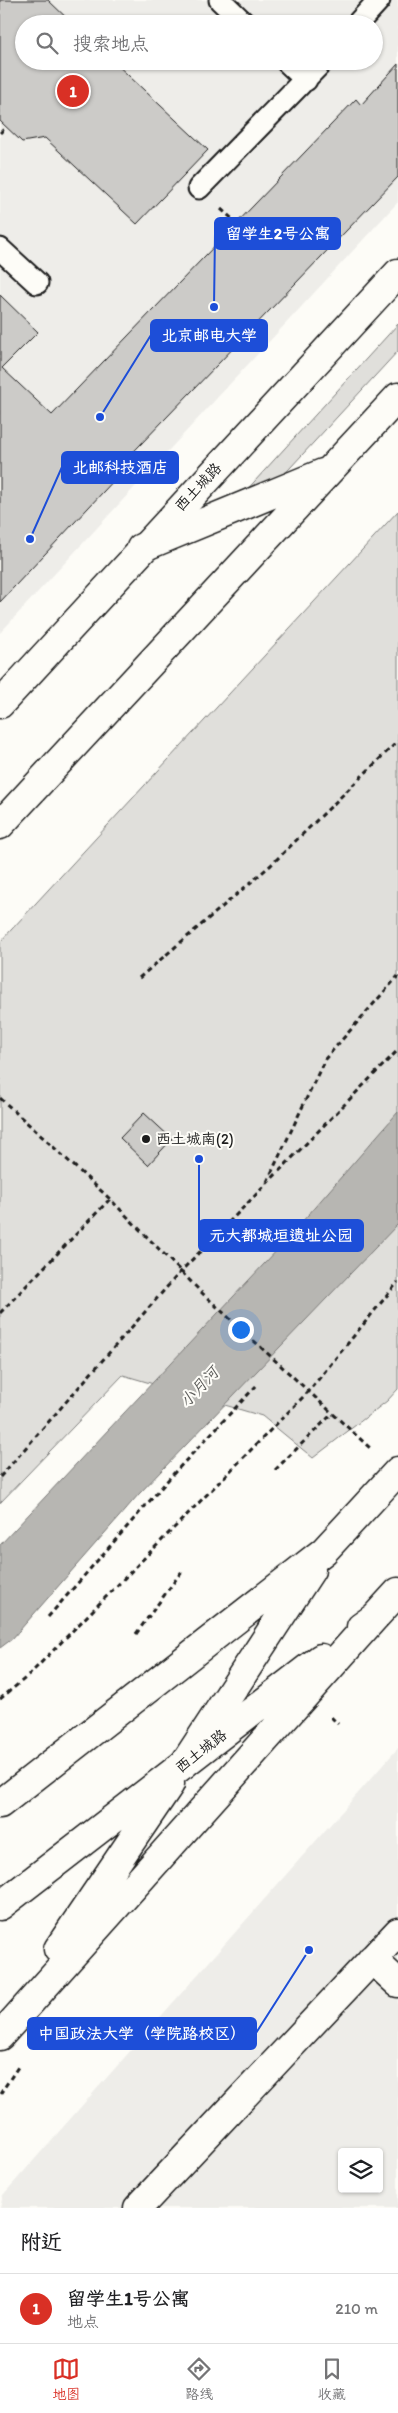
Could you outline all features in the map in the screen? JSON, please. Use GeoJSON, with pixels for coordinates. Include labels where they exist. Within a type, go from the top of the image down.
{"type":"FeatureCollection","features":[{"type":"Feature","properties":{"kind":"main road","name":"西土城路"},"geometry":{"type":"LineString","coordinates":[[0,704],[142,548],[398,273]]}},
{"type":"Feature","properties":{"kind":"main road"},"geometry":{"type":"LineString","coordinates":[[0,825],[398,397]]}},
{"type":"Feature","properties":{"kind":"main road"},"geometry":{"type":"LineString","coordinates":[[142,548],[332,470]]}},
{"type":"Feature","properties":{"kind":"main road"},"geometry":{"type":"LineString","coordinates":[[0,1804],[324,1551],[398,1471]]}},
{"type":"Feature","properties":{"kind":"main road"},"geometry":{"type":"LineString","coordinates":[[0,2036],[184,1764],[324,1551]]}},
{"type":"Feature","properties":{"kind":"main road","name":"西土城路"},"geometry":{"type":"LineString","coordinates":[[0,1906],[374,1617],[398,1592]]}},
{"type":"Feature","properties":{"kind":"main road"},"geometry":{"type":"LineString","coordinates":[[0,2036],[374,1617]]}},
{"type":"Feature","properties":{"kind":"main road"},"geometry":{"type":"LineString","coordinates":[[138,2208],[398,1932]]}},
{"type":"Feature","properties":{"kind":"main road"},"geometry":{"type":"LineString","coordinates":[[372,1959],[398,1983]]}},
{"type":"Feature","properties":{"kind":"lane"},"geometry":{"type":"LineString","coordinates":[[220,0],[236,15]]}},
{"type":"Feature","properties":{"kind":"lane"},"geometry":{"type":"LineString","coordinates":[[365,15],[379,0]]}},
{"type":"Feature","properties":{"kind":"lane"},"geometry":{"type":"LineString","coordinates":[[295,70],[306,80]]}},
{"type":"Feature","properties":{"kind":"lane"},"geometry":{"type":"LineString","coordinates":[[198,188],[315,70]]}},
{"type":"Feature","properties":{"kind":"lane"},"geometry":{"type":"LineString","coordinates":[[0,249],[37,283]]}},
{"type":"Feature","properties":{"kind":"path"},"geometry":{"type":"LineString","coordinates":[[0,134],[6,126]]}},
{"type":"Feature","properties":{"kind":"path"},"geometry":{"type":"LineString","coordinates":[[140,978],[271,865],[398,741]]}},
{"type":"Feature","properties":{"kind":"path"},"geometry":{"type":"LineString","coordinates":[[266,1184],[326,1059],[398,976]]}},
{"type":"Feature","properties":{"kind":"path"},"geometry":{"type":"LineString","coordinates":[[0,1477],[181,1271],[398,1050]]}},
{"type":"Feature","properties":{"kind":"path"},"geometry":{"type":"LineString","coordinates":[[1,1100],[110,1198],[201,1292],[299,1385],[370,1448]]}},
{"type":"Feature","properties":{"kind":"path"},"geometry":{"type":"LineString","coordinates":[[0,1313],[110,1198]]}},
{"type":"Feature","properties":{"kind":"path"},"geometry":{"type":"LineString","coordinates":[[0,1700],[28,1676],[308,1392],[398,1282]]}},
{"type":"Feature","properties":{"kind":"path"},"geometry":{"type":"LineString","coordinates":[[48,1617],[175,1472],[257,1385]]}},
{"type":"Feature","properties":{"kind":"path"},"geometry":{"type":"LineString","coordinates":[[275,1470],[332,1414]]}},
{"type":"Feature","properties":{"kind":"path"},"geometry":{"type":"LineString","coordinates":[[136,1634],[182,1571]]}},
{"type":"Feature","properties":{"kind":"path"},"geometry":{"type":"LineString","coordinates":[[0,2094],[16,2069]]}},
{"type":"Feature","properties":{"kind":"shaded area"},"geometry":{"type":"Polygon","coordinates":[[[0,0],[398,0],[398,202],[0,633],[0,0]]]}},
{"type":"Feature","properties":{"kind":"shaded area"},"geometry":{"type":"Polygon","coordinates":[[[398,324],[398,351],[278,481],[244,493],[398,324]]]}},
{"type":"Feature","properties":{"kind":"shaded area"},"geometry":{"type":"Polygon","coordinates":[[[398,511],[398,1389],[387,1401],[313,1458],[262,1416],[123,1375],[0,1503],[0,942],[398,511]]]}},
{"type":"Feature","properties":{"kind":"shaded area"},"geometry":{"type":"Polygon","coordinates":[[[398,1748],[398,2208],[0,2208],[3,2195],[398,1748]]]}},
{"type":"Feature","properties":{"kind":"water","name":"小月河"},"geometry":{"type":"Polygon","coordinates":[[[398,1112],[398,1224],[139,1494],[12,1639],[0,1648],[0,1545],[280,1247],[398,1112]]]}},
{"type":"Feature","properties":{"kind":"building"},"geometry":{"type":"Polygon","coordinates":[[[0,0],[48,0],[64,15],[15,15],[15,70],[123,70],[208,150],[137,224],[45,138],[22,142],[0,121],[0,0]]]}},
{"type":"Feature","properties":{"kind":"building"},"geometry":{"type":"Polygon","coordinates":[[[398,64],[398,177],[114,472],[118,476],[0,602],[0,295],[38,332],[2,368],[52,415],[356,99],[361,105],[398,64]]]}},
{"type":"Feature","properties":{"kind":"building","name":"西土城南(2)"},"geometry":{"type":"Polygon","coordinates":[[[144,1113],[172,1139],[148,1165],[120,1138],[144,1113]]]}},
{"type":"Feature","properties":{"kind":"place","name":"留学生1号公寓"},"geometry":{"type":"Point","coordinates":[73,91]}},
{"type":"Feature","properties":{"kind":"place","name":"留学生2号公寓"},"geometry":{"type":"Point","coordinates":[214,307]}},
{"type":"Feature","properties":{"kind":"place","name":"北京邮电大学"},"geometry":{"type":"Point","coordinates":[100,417]}},
{"type":"Feature","properties":{"kind":"place","name":"北邮科技酒店"},"geometry":{"type":"Point","coordinates":[30,539]}},
{"type":"Feature","properties":{"kind":"place","name":"西土城南(2)"},"geometry":{"type":"Point","coordinates":[146,1139]}},
{"type":"Feature","properties":{"kind":"place","name":"元大都城垣遗址公园"},"geometry":{"type":"Point","coordinates":[199,1159]}},
{"type":"Feature","properties":{"kind":"place","name":"中国政法大学（学院路校区）"},"geometry":{"type":"Point","coordinates":[309,1950]}}]}
